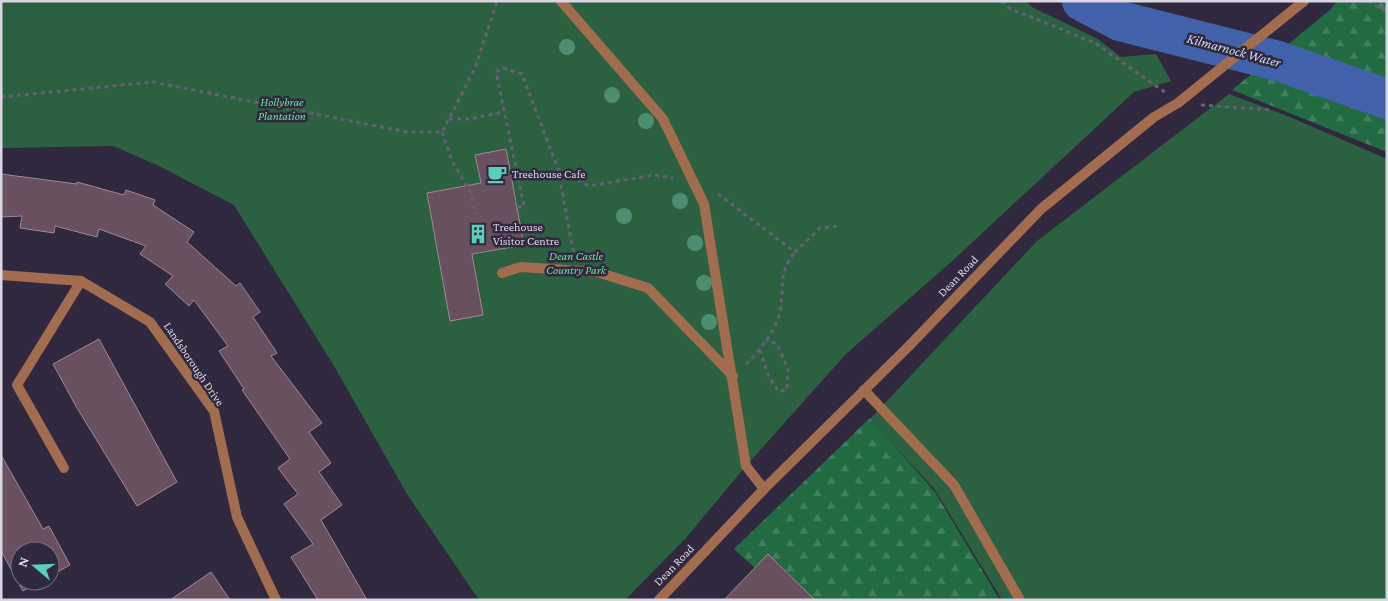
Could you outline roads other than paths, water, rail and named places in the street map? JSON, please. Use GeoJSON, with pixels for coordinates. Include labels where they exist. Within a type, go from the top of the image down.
{"type":"FeatureCollection","features":[{"type":"Feature","properties":{"kind":"street"},"geometry":{"type":"LineString","coordinates":[[561,1],[663,119],[704,204],[710,230],[746,466],[764,488]]}},
{"type":"Feature","properties":{"kind":"street","name":"Dean Road"},"geometry":{"type":"LineString","coordinates":[[658,600],[764,488],[864,390],[1042,209],[1154,117],[1178,103],[1302,4]]}},
{"type":"Feature","properties":{"kind":"street"},"geometry":{"type":"LineString","coordinates":[[502,273],[521,267],[597,272],[648,288],[733,376]]}},
{"type":"Feature","properties":{"kind":"street","name":"Landsborough Drive"},"geometry":{"type":"LineString","coordinates":[[1,275],[81,281],[150,322],[214,411],[237,517],[276,600]]}},
{"type":"Feature","properties":{"kind":"street"},"geometry":{"type":"LineString","coordinates":[[64,468],[17,385],[81,281]]}},
{"type":"Feature","properties":{"kind":"street"},"geometry":{"type":"LineString","coordinates":[[864,390],[954,485],[1020,600]]}},
{"type":"Feature","properties":{"kind":"waterway","name":"Kilmarnock Water"},"geometry":{"type":"LineString","coordinates":[[1082,1],[1120,21],[1278,61],[1387,99]]}},
{"type":"Feature","properties":{"kind":"place","name":"Treehouse Cafe"},"geometry":{"type":"Point","coordinates":[497,174]}},
{"type":"Feature","properties":{"kind":"place","name":"Treehouse Visitor Centre"},"geometry":{"type":"Point","coordinates":[478,234]}},
{"type":"Feature","properties":{"kind":"park label","name":"Hollybrae Plantation"},"geometry":{"type":"Point","coordinates":[282,109]}},
{"type":"Feature","properties":{"kind":"park label","name":"Dean Castle Country Park"},"geometry":{"type":"Point","coordinates":[576,263]}}]}
